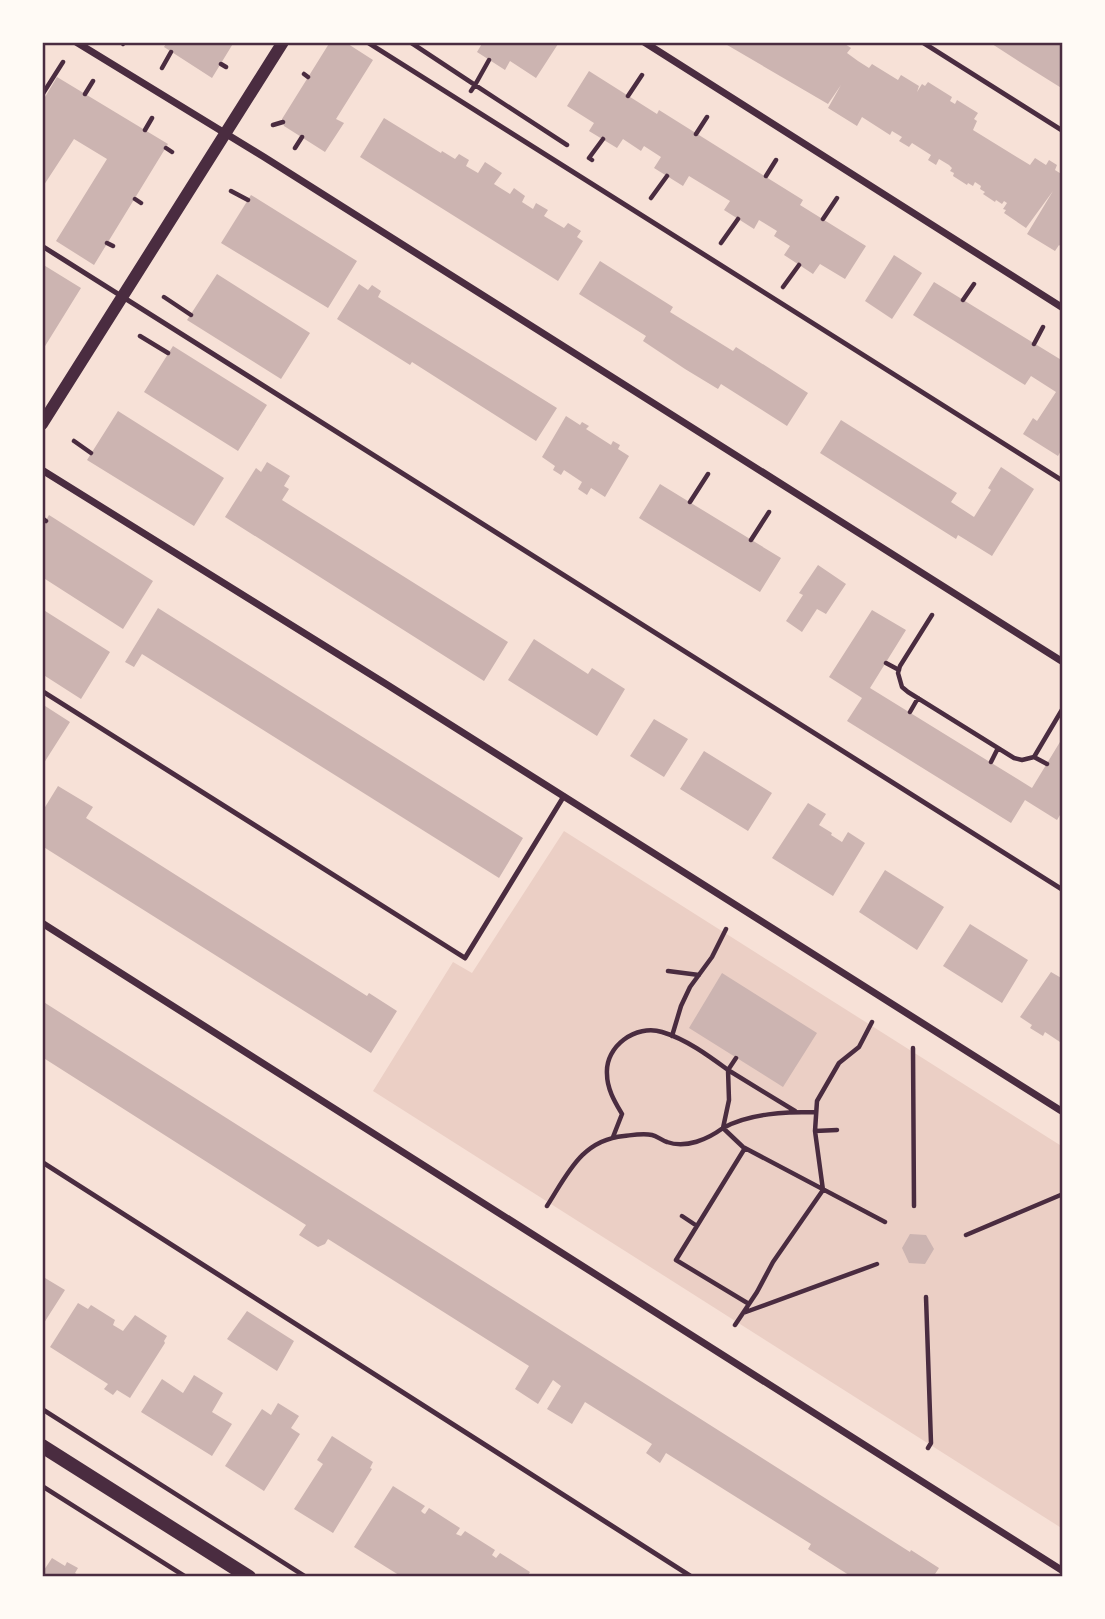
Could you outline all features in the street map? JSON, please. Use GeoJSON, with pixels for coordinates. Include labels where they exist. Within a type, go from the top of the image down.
{"type":"FeatureCollection","features":[{"type":"Feature","properties":{"kind":"main road"},"geometry":{"type":"LineString","coordinates":[[42,1446],[249,1577]]}},
{"type":"Feature","properties":{"kind":"street"},"geometry":{"type":"LineString","coordinates":[[76,42],[1063,662]]}},
{"type":"Feature","properties":{"kind":"street"},"geometry":{"type":"LineString","coordinates":[[42,424],[283,42]]}},
{"type":"Feature","properties":{"kind":"street"},"geometry":{"type":"LineString","coordinates":[[644,42],[1063,307]]}},
{"type":"Feature","properties":{"kind":"street"},"geometry":{"type":"LineString","coordinates":[[42,470],[1063,1112]]}},
{"type":"Feature","properties":{"kind":"street"},"geometry":{"type":"LineString","coordinates":[[42,923],[1063,1571]]}},
{"type":"Feature","properties":{"kind":"lane"},"geometry":{"type":"LineString","coordinates":[[367,42],[1063,481]]}},
{"type":"Feature","properties":{"kind":"lane"},"geometry":{"type":"LineString","coordinates":[[922,42],[1063,131]]}},
{"type":"Feature","properties":{"kind":"lane"},"geometry":{"type":"LineString","coordinates":[[42,247],[1063,890]]}},
{"type":"Feature","properties":{"kind":"lane"},"geometry":{"type":"LineString","coordinates":[[42,691],[465,958],[564,796]]}},
{"type":"Feature","properties":{"kind":"lane"},"geometry":{"type":"LineString","coordinates":[[42,1162],[692,1577]]}},
{"type":"Feature","properties":{"kind":"path"},"geometry":{"type":"LineString","coordinates":[[410,42],[475,85],[489,60]]}},
{"type":"Feature","properties":{"kind":"path"},"geometry":{"type":"LineString","coordinates":[[162,68],[171,52]]}},
{"type":"Feature","properties":{"kind":"path"},"geometry":{"type":"LineString","coordinates":[[42,95],[63,62]]}},
{"type":"Feature","properties":{"kind":"path"},"geometry":{"type":"LineString","coordinates":[[628,96],[642,75]]}},
{"type":"Feature","properties":{"kind":"path"},"geometry":{"type":"LineString","coordinates":[[85,94],[93,81]]}},
{"type":"Feature","properties":{"kind":"path"},"geometry":{"type":"LineString","coordinates":[[696,134],[707,117]]}},
{"type":"Feature","properties":{"kind":"path"},"geometry":{"type":"LineString","coordinates":[[145,130],[152,118]]}},
{"type":"Feature","properties":{"kind":"path"},"geometry":{"type":"LineString","coordinates":[[273,125],[283,122]]}},
{"type":"Feature","properties":{"kind":"path"},"geometry":{"type":"LineString","coordinates":[[295,148],[302,138]]}},
{"type":"Feature","properties":{"kind":"path"},"geometry":{"type":"LineString","coordinates":[[599,165],[589,158],[603,139]]}},
{"type":"Feature","properties":{"kind":"path"},"geometry":{"type":"LineString","coordinates":[[166,148],[172,152]]}},
{"type":"Feature","properties":{"kind":"path"},"geometry":{"type":"LineString","coordinates":[[766,176],[776,160]]}},
{"type":"Feature","properties":{"kind":"path"},"geometry":{"type":"LineString","coordinates":[[641,192],[651,198],[667,176]]}},
{"type":"Feature","properties":{"kind":"path"},"geometry":{"type":"LineString","coordinates":[[231,191],[248,200]]}},
{"type":"Feature","properties":{"kind":"path"},"geometry":{"type":"LineString","coordinates":[[823,219],[837,198]]}},
{"type":"Feature","properties":{"kind":"path"},"geometry":{"type":"LineString","coordinates":[[135,199],[141,203]]}},
{"type":"Feature","properties":{"kind":"path"},"geometry":{"type":"LineString","coordinates":[[721,243],[738,219]]}},
{"type":"Feature","properties":{"kind":"path"},"geometry":{"type":"LineString","coordinates":[[709,236],[732,250]]}},
{"type":"Feature","properties":{"kind":"path"},"geometry":{"type":"LineString","coordinates":[[107,243],[113,247]]}},
{"type":"Feature","properties":{"kind":"path"},"geometry":{"type":"LineString","coordinates":[[776,299],[799,265]]}},
{"type":"Feature","properties":{"kind":"path"},"geometry":{"type":"LineString","coordinates":[[775,278],[785,284]]}},
{"type":"Feature","properties":{"kind":"path"},"geometry":{"type":"LineString","coordinates":[[963,300],[974,284]]}},
{"type":"Feature","properties":{"kind":"path"},"geometry":{"type":"LineString","coordinates":[[164,297],[191,315]]}},
{"type":"Feature","properties":{"kind":"path"},"geometry":{"type":"LineString","coordinates":[[1034,344],[1043,327]]}},
{"type":"Feature","properties":{"kind":"path"},"geometry":{"type":"LineString","coordinates":[[140,335],[168,353]]}},
{"type":"Feature","properties":{"kind":"path"},"geometry":{"type":"LineString","coordinates":[[74,441],[91,453]]}},
{"type":"Feature","properties":{"kind":"path"},"geometry":{"type":"LineString","coordinates":[[690,502],[708,474]]}},
{"type":"Feature","properties":{"kind":"path"},"geometry":{"type":"LineString","coordinates":[[751,540],[769,512]]}},
{"type":"Feature","properties":{"kind":"path"},"geometry":{"type":"LineString","coordinates":[[932,615],[899,670],[902,687],[998,748],[1022,760],[1034,757],[1047,764]]}},
{"type":"Feature","properties":{"kind":"path"},"geometry":{"type":"LineString","coordinates":[[886,663],[899,670]]}},
{"type":"Feature","properties":{"kind":"path"},"geometry":{"type":"LineString","coordinates":[[910,712],[918,698]]}},
{"type":"Feature","properties":{"kind":"path"},"geometry":{"type":"LineString","coordinates":[[1034,757],[1063,708]]}},
{"type":"Feature","properties":{"kind":"path"},"geometry":{"type":"LineString","coordinates":[[990,762],[998,748]]}},
{"type":"Feature","properties":{"kind":"path"},"geometry":{"type":"LineString","coordinates":[[671,1036],[681,1006],[726,929]]}},
{"type":"Feature","properties":{"kind":"path"},"geometry":{"type":"LineString","coordinates":[[668,971],[699,975]]}},
{"type":"Feature","properties":{"kind":"path"},"geometry":{"type":"LineString","coordinates":[[735,1325],[779,1253],[823,1190],[815,1131],[817,1101],[839,1063],[859,1047],[872,1022]]}},
{"type":"Feature","properties":{"kind":"path"},"geometry":{"type":"LineString","coordinates":[[613,1137],[622,1114],[613,1098],[607,1078],[607,1065],[623,1039],[635,1032],[649,1030],[671,1036],[797,1112]]}},
{"type":"Feature","properties":{"kind":"path"},"geometry":{"type":"LineString","coordinates":[[913,1048],[914,1206]]}},
{"type":"Feature","properties":{"kind":"path"},"geometry":{"type":"LineString","coordinates":[[693,1057],[698,1051]]}},
{"type":"Feature","properties":{"kind":"path"},"geometry":{"type":"LineString","coordinates":[[723,1128],[729,1100],[728,1070],[736,1058]]}},
{"type":"Feature","properties":{"kind":"path"},"geometry":{"type":"LineString","coordinates":[[547,1206],[574,1163],[592,1145],[613,1137],[654,1135],[667,1143],[688,1143],[709,1138],[734,1122],[797,1112],[816,1112]]}},
{"type":"Feature","properties":{"kind":"path"},"geometry":{"type":"LineString","coordinates":[[723,1128],[735,1142],[745,1148],[885,1222]]}},
{"type":"Feature","properties":{"kind":"path"},"geometry":{"type":"LineString","coordinates":[[815,1131],[837,1130]]}},
{"type":"Feature","properties":{"kind":"path"},"geometry":{"type":"LineString","coordinates":[[745,1148],[736,1170],[676,1260],[749,1304]]}},
{"type":"Feature","properties":{"kind":"path"},"geometry":{"type":"LineString","coordinates":[[966,1236],[1063,1194]]}},
{"type":"Feature","properties":{"kind":"path"},"geometry":{"type":"LineString","coordinates":[[682,1216],[698,1226]]}},
{"type":"Feature","properties":{"kind":"path"},"geometry":{"type":"LineString","coordinates":[[742,1314],[877,1264]]}},
{"type":"Feature","properties":{"kind":"path"},"geometry":{"type":"LineString","coordinates":[[926,1297],[931,1443],[928,1448]]}},
{"type":"Feature","properties":{"kind":"path"},"geometry":{"type":"LineString","coordinates":[[42,1409],[306,1577]]}},
{"type":"Feature","properties":{"kind":"path"},"geometry":{"type":"LineString","coordinates":[[42,1486],[186,1577]]}},
{"type":"Feature","properties":{"kind":"shaded area"},"geometry":{"type":"Polygon","coordinates":[[[564,831],[1063,1147],[1063,1529],[373,1091],[453,962],[472,973],[564,831]]]}},
{"type":"Feature","properties":{"kind":"building"},"geometry":{"type":"Polygon","coordinates":[[[167,42],[234,42],[212,78],[164,47],[167,42]]]}},
{"type":"Feature","properties":{"kind":"building"},"geometry":{"type":"Polygon","coordinates":[[[330,42],[345,42],[373,60],[336,119],[344,123],[325,152],[284,126],[282,119],[330,42]]]}},
{"type":"Feature","properties":{"kind":"building"},"geometry":{"type":"Polygon","coordinates":[[[483,42],[558,44],[536,78],[510,61],[505,70],[477,52],[483,42]]]}},
{"type":"Feature","properties":{"kind":"building"},"geometry":{"type":"Polygon","coordinates":[[[722,42],[831,42],[837,45],[842,42],[851,48],[847,53],[858,61],[869,68],[872,64],[898,80],[901,75],[919,86],[917,92],[922,84],[925,86],[928,82],[952,97],[950,101],[955,104],[957,100],[978,113],[974,119],[977,121],[973,130],[1030,165],[1035,158],[1046,165],[1049,160],[1057,165],[1055,170],[1063,175],[1063,248],[1059,245],[1055,251],[1027,234],[1053,191],[1026,228],[1004,213],[1006,210],[1003,209],[1007,203],[995,202],[983,194],[985,192],[980,189],[981,186],[975,182],[973,186],[968,183],[967,185],[953,176],[949,165],[939,159],[936,165],[928,160],[931,155],[912,143],[909,147],[899,141],[902,137],[892,131],[890,135],[862,117],[857,126],[828,108],[841,85],[828,104],[722,42]]]}},
{"type":"Feature","properties":{"kind":"building"},"geometry":{"type":"Polygon","coordinates":[[[989,42],[1063,42],[1063,89],[1023,64],[989,42]]]}},
{"type":"Feature","properties":{"kind":"building"},"geometry":{"type":"Polygon","coordinates":[[[589,71],[657,114],[659,110],[803,200],[800,205],[866,246],[845,279],[820,264],[813,274],[784,255],[790,246],[774,236],[777,231],[759,220],[754,229],[724,210],[730,201],[689,176],[683,186],[654,168],[661,157],[644,146],[641,151],[623,139],[617,148],[589,131],[594,123],[567,106],[589,71]]]}},
{"type":"Feature","properties":{"kind":"building"},"geometry":{"type":"Polygon","coordinates":[[[57,77],[168,144],[94,265],[56,241],[107,159],[74,139],[42,188],[42,102],[57,77]]]}},
{"type":"Feature","properties":{"kind":"building"},"geometry":{"type":"Polygon","coordinates":[[[384,118],[441,153],[442,151],[455,159],[459,154],[469,160],[466,166],[478,173],[485,162],[502,173],[494,184],[510,194],[514,188],[525,196],[522,202],[533,209],[536,203],[548,210],[544,216],[564,228],[568,223],[581,231],[577,237],[583,241],[558,281],[360,157],[384,118]]]}},
{"type":"Feature","properties":{"kind":"building"},"geometry":{"type":"Polygon","coordinates":[[[251,195],[357,261],[328,308],[221,243],[251,195]]]}},
{"type":"Feature","properties":{"kind":"building"},"geometry":{"type":"Polygon","coordinates":[[[894,255],[922,273],[892,319],[865,301],[894,255]]]}},
{"type":"Feature","properties":{"kind":"building"},"geometry":{"type":"Polygon","coordinates":[[[600,261],[673,307],[670,312],[733,351],[736,347],[808,393],[787,426],[721,384],[718,389],[685,369],[643,341],[646,336],[579,294],[600,261]]]}},
{"type":"Feature","properties":{"kind":"building"},"geometry":{"type":"Polygon","coordinates":[[[42,264],[81,288],[42,351],[42,264]]]}},
{"type":"Feature","properties":{"kind":"building"},"geometry":{"type":"Polygon","coordinates":[[[217,274],[310,333],[281,379],[187,320],[217,274]]]}},
{"type":"Feature","properties":{"kind":"building"},"geometry":{"type":"Polygon","coordinates":[[[934,282],[1063,361],[1063,447],[1058,456],[1023,434],[1033,418],[1037,421],[1056,392],[1031,376],[1025,385],[913,315],[934,282]]]}},
{"type":"Feature","properties":{"kind":"building"},"geometry":{"type":"Polygon","coordinates":[[[359,284],[368,290],[372,285],[381,291],[378,297],[557,408],[536,441],[412,362],[410,365],[337,319],[359,284]]]}},
{"type":"Feature","properties":{"kind":"building"},"geometry":{"type":"Polygon","coordinates":[[[173,346],[267,405],[238,451],[144,392],[173,346]]]}},
{"type":"Feature","properties":{"kind":"building"},"geometry":{"type":"Polygon","coordinates":[[[118,411],[224,478],[194,526],[87,460],[118,411]]]}},
{"type":"Feature","properties":{"kind":"building"},"geometry":{"type":"Polygon","coordinates":[[[566,416],[580,425],[582,422],[589,426],[586,429],[611,445],[613,441],[620,445],[618,449],[629,456],[605,497],[591,488],[587,495],[578,489],[582,482],[564,470],[561,475],[553,470],[555,466],[542,457],[566,416]]]}},
{"type":"Feature","properties":{"kind":"building"},"geometry":{"type":"Polygon","coordinates":[[[841,420],[957,493],[951,502],[974,517],[991,490],[988,488],[1001,467],[1034,489],[992,556],[958,535],[956,539],[820,453],[841,420]]]}},
{"type":"Feature","properties":{"kind":"building"},"geometry":{"type":"Polygon","coordinates":[[[267,462],[290,476],[284,486],[289,489],[282,500],[508,642],[484,681],[225,517],[256,468],[261,472],[267,462]]]}},
{"type":"Feature","properties":{"kind":"building"},"geometry":{"type":"Polygon","coordinates":[[[660,484],[781,558],[760,592],[639,518],[660,484]]]}},
{"type":"Feature","properties":{"kind":"building"},"geometry":{"type":"Polygon","coordinates":[[[49,515],[153,581],[123,629],[42,577],[42,527],[49,515]]]}},
{"type":"Feature","properties":{"kind":"building"},"geometry":{"type":"Polygon","coordinates":[[[818,565],[846,584],[826,614],[817,609],[802,632],[786,621],[803,595],[799,593],[818,565]]]}},
{"type":"Feature","properties":{"kind":"building"},"geometry":{"type":"Polygon","coordinates":[[[158,608],[523,838],[499,878],[142,654],[134,667],[125,662],[158,608]]]}},
{"type":"Feature","properties":{"kind":"building"},"geometry":{"type":"Polygon","coordinates":[[[42,609],[110,652],[81,699],[42,674],[42,609]]]}},
{"type":"Feature","properties":{"kind":"building"},"geometry":{"type":"Polygon","coordinates":[[[872,610],[906,630],[870,688],[1032,788],[1063,737],[1063,810],[1057,820],[1025,800],[1011,823],[847,721],[862,698],[829,677],[872,610]]]}},
{"type":"Feature","properties":{"kind":"building"},"geometry":{"type":"Polygon","coordinates":[[[534,639],[588,674],[592,668],[625,689],[597,736],[508,680],[534,639]]]}},
{"type":"Feature","properties":{"kind":"building"},"geometry":{"type":"Polygon","coordinates":[[[42,704],[70,722],[42,766],[42,704]]]}},
{"type":"Feature","properties":{"kind":"building"},"geometry":{"type":"Polygon","coordinates":[[[654,719],[688,739],[664,777],[630,756],[654,719]]]}},
{"type":"Feature","properties":{"kind":"building"},"geometry":{"type":"Polygon","coordinates":[[[704,751],[772,793],[748,831],[680,789],[704,751]]]}},
{"type":"Feature","properties":{"kind":"building"},"geometry":{"type":"Polygon","coordinates":[[[58,786],[93,807],[86,818],[367,996],[369,993],[397,1011],[371,1053],[42,846],[42,812],[58,786]]]}},
{"type":"Feature","properties":{"kind":"building"},"geometry":{"type":"Polygon","coordinates":[[[808,803],[826,814],[819,825],[832,833],[831,835],[842,842],[848,832],[865,843],[833,896],[772,858],[808,803]]]}},
{"type":"Feature","properties":{"kind":"building"},"geometry":{"type":"Polygon","coordinates":[[[885,870],[944,907],[917,950],[859,912],[885,870]]]}},
{"type":"Feature","properties":{"kind":"building"},"geometry":{"type":"Polygon","coordinates":[[[970,924],[1028,960],[1002,1003],[943,966],[970,924]]]}},
{"type":"Feature","properties":{"kind":"building"},"geometry":{"type":"Polygon","coordinates":[[[1051,972],[1063,979],[1063,1044],[1045,1032],[1043,1036],[1030,1028],[1032,1025],[1020,1017],[1051,972]]]}},
{"type":"Feature","properties":{"kind":"building"},"geometry":{"type":"Polygon","coordinates":[[[722,973],[817,1033],[783,1087],[689,1028],[722,973]]]}},
{"type":"Feature","properties":{"kind":"building"},"geometry":{"type":"Polygon","coordinates":[[[42,1001],[939,1568],[933,1577],[852,1577],[808,1549],[811,1544],[666,1453],[660,1463],[646,1453],[652,1444],[585,1402],[572,1424],[547,1409],[561,1386],[553,1380],[538,1404],[515,1389],[529,1366],[328,1239],[318,1247],[299,1235],[306,1225],[42,1057],[42,1001]]]}},
{"type":"Feature","properties":{"kind":"building"},"geometry":{"type":"Polygon","coordinates":[[[910,1234],[926,1235],[934,1249],[925,1264],[909,1263],[902,1248],[910,1234]]]}},
{"type":"Feature","properties":{"kind":"building"},"geometry":{"type":"Polygon","coordinates":[[[45,1278],[65,1290],[42,1326],[42,1283],[45,1278]]]}},
{"type":"Feature","properties":{"kind":"building"},"geometry":{"type":"Polygon","coordinates":[[[78,1303],[88,1309],[91,1305],[115,1320],[113,1325],[123,1331],[135,1315],[167,1336],[130,1398],[117,1390],[113,1395],[104,1389],[108,1384],[50,1347],[78,1303]]]}},
{"type":"Feature","properties":{"kind":"building"},"geometry":{"type":"Polygon","coordinates":[[[247,1311],[294,1341],[277,1371],[227,1339],[247,1311]]]}},
{"type":"Feature","properties":{"kind":"building"},"geometry":{"type":"Polygon","coordinates":[[[194,1375],[223,1393],[212,1412],[232,1424],[212,1456],[141,1412],[162,1379],[183,1393],[194,1375]]]}},
{"type":"Feature","properties":{"kind":"building"},"geometry":{"type":"Polygon","coordinates":[[[278,1403],[299,1416],[291,1428],[300,1434],[264,1491],[225,1466],[262,1409],[271,1415],[278,1403]]]}},
{"type":"Feature","properties":{"kind":"building"},"geometry":{"type":"Polygon","coordinates":[[[332,1436],[373,1462],[370,1468],[372,1469],[333,1533],[294,1509],[323,1464],[317,1460],[332,1436]]]}},
{"type":"Feature","properties":{"kind":"building"},"geometry":{"type":"Polygon","coordinates":[[[393,1486],[425,1506],[421,1511],[423,1513],[429,1508],[460,1528],[456,1534],[461,1536],[465,1531],[495,1550],[492,1555],[496,1558],[500,1553],[530,1572],[527,1577],[402,1577],[354,1547],[393,1486]]]}},
{"type":"Feature","properties":{"kind":"building"},"geometry":{"type":"Polygon","coordinates":[[[52,1558],[65,1566],[67,1562],[78,1568],[75,1573],[81,1577],[42,1577],[52,1558]]]}}]}
